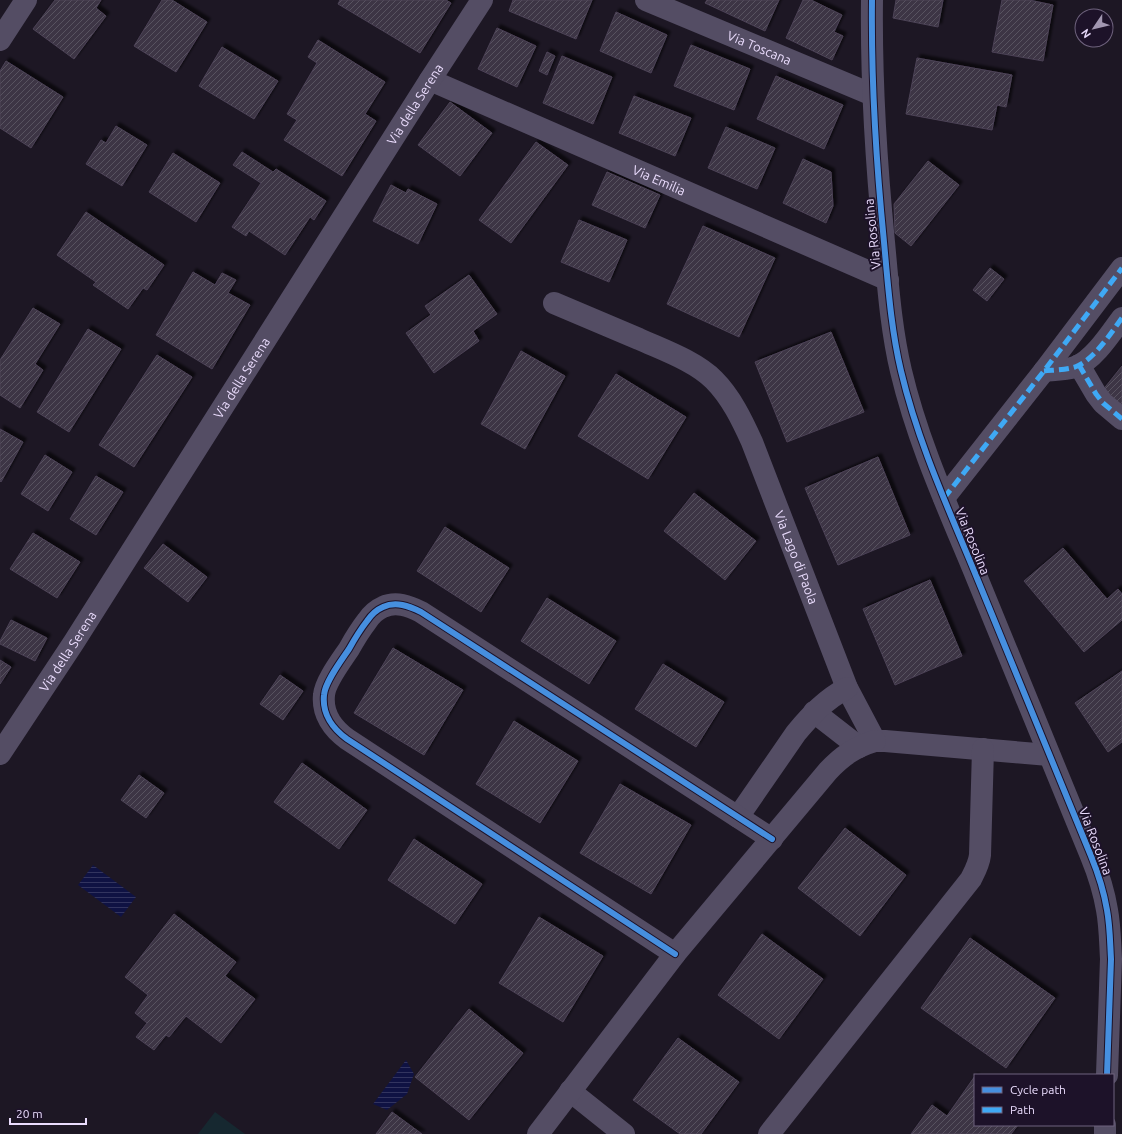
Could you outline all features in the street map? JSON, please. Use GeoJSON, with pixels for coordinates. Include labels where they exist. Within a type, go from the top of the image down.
{"type":"FeatureCollection","features":[{"type":"Feature","properties":{"kind":"street"},"geometry":{"type":"LineString","coordinates":[[0,40],[26,0]]}},
{"type":"Feature","properties":{"kind":"street","name":"Via della Serena"},"geometry":{"type":"LineString","coordinates":[[0,754],[74,642],[482,0]]}},
{"type":"Feature","properties":{"kind":"street","name":"Via Toscana"},"geometry":{"type":"LineString","coordinates":[[646,0],[873,95]]}},
{"type":"Feature","properties":{"kind":"street","name":"Via Rosolina"},"geometry":{"type":"LineString","coordinates":[[872,0],[873,95],[878,175],[894,335],[898,357],[906,390],[920,435],[944,498],[1092,856],[1098,875],[1107,909],[1111,959],[1108,1074]]}},
{"type":"Feature","properties":{"kind":"street","name":"Via Emilia"},"geometry":{"type":"LineString","coordinates":[[430,80],[888,280]]}},
{"type":"Feature","properties":{"kind":"street"},"geometry":{"type":"LineString","coordinates":[[944,498],[1044,371],[1122,268]]}},
{"type":"Feature","properties":{"kind":"street","name":"Via Lago di Paola"},"geometry":{"type":"LineString","coordinates":[[554,303],[677,356],[703,371],[722,388],[743,421],[752,442],[847,688],[867,744]]}},
{"type":"Feature","properties":{"kind":"street"},"geometry":{"type":"LineString","coordinates":[[1044,371],[1075,367],[1083,363],[1092,355],[1122,318]]}},
{"type":"Feature","properties":{"kind":"street"},"geometry":{"type":"LineString","coordinates":[[1078,365],[1103,403],[1122,419]]}},
{"type":"Feature","properties":{"kind":"street"},"geometry":{"type":"LineString","coordinates":[[674,954],[341,735],[332,725],[324,703],[324,695],[328,684],[362,628],[372,615],[384,606],[399,604],[408,606],[428,616],[772,839]]}},
{"type":"Feature","properties":{"kind":"street"},"geometry":{"type":"LineString","coordinates":[[738,817],[796,733],[814,712],[831,698],[847,688]]}},
{"type":"Feature","properties":{"kind":"street"},"geometry":{"type":"LineString","coordinates":[[814,712],[867,744]]}},
{"type":"Feature","properties":{"kind":"street"},"geometry":{"type":"LineString","coordinates":[[538,1134],[674,954],[835,764],[847,754],[867,744],[885,741],[1049,755]]}},
{"type":"Feature","properties":{"kind":"street"},"geometry":{"type":"LineString","coordinates":[[769,1134],[976,871],[980,855],[983,749]]}},
{"type":"Feature","properties":{"kind":"street"},"geometry":{"type":"LineString","coordinates":[[570,1091],[624,1134]]}},
{"type":"Feature","properties":{"kind":"shaded area"},"geometry":{"type":"Polygon","coordinates":[[[93,865],[136,897],[121,917],[78,885],[93,865]]]}},
{"type":"Feature","properties":{"kind":"shaded area"},"geometry":{"type":"Polygon","coordinates":[[[406,1060],[414,1074],[407,1094],[387,1110],[373,1104],[406,1060]]]}},
{"type":"Feature","properties":{"kind":"shaded area"},"geometry":{"type":"Polygon","coordinates":[[[215,1112],[245,1134],[198,1134],[215,1112]]]}},
{"type":"Feature","properties":{"kind":"building"},"geometry":{"type":"Polygon","coordinates":[[[55,0],[101,0],[96,8],[106,16],[74,59],[33,29],[55,0]]]}},
{"type":"Feature","properties":{"kind":"building"},"geometry":{"type":"Polygon","coordinates":[[[162,0],[172,0],[207,22],[176,72],[134,46],[162,0]]]}},
{"type":"Feature","properties":{"kind":"building"},"geometry":{"type":"Polygon","coordinates":[[[340,0],[446,0],[451,3],[420,53],[338,4],[340,0]]]}},
{"type":"Feature","properties":{"kind":"building"},"geometry":{"type":"Polygon","coordinates":[[[513,0],[592,0],[576,39],[509,11],[513,0]]]}},
{"type":"Feature","properties":{"kind":"building"},"geometry":{"type":"Polygon","coordinates":[[[707,0],[779,0],[765,31],[705,3],[707,0]]]}},
{"type":"Feature","properties":{"kind":"building"},"geometry":{"type":"Polygon","coordinates":[[[803,0],[811,0],[842,15],[834,32],[843,36],[832,60],[786,38],[803,0]]]}},
{"type":"Feature","properties":{"kind":"building"},"geometry":{"type":"Polygon","coordinates":[[[896,0],[943,0],[938,27],[893,18],[896,0]]]}},
{"type":"Feature","properties":{"kind":"building"},"geometry":{"type":"Polygon","coordinates":[[[1002,0],[1029,0],[1053,5],[1043,61],[992,52],[1002,0]]]}},
{"type":"Feature","properties":{"kind":"building"},"geometry":{"type":"Polygon","coordinates":[[[616,12],[667,35],[651,73],[600,51],[616,12]]]}},
{"type":"Feature","properties":{"kind":"building"},"geometry":{"type":"Polygon","coordinates":[[[497,28],[536,46],[517,87],[478,69],[497,28]]]}},
{"type":"Feature","properties":{"kind":"building"},"geometry":{"type":"Polygon","coordinates":[[[318,40],[385,82],[365,114],[376,121],[342,176],[284,140],[297,120],[287,114],[317,63],[308,57],[318,40]]]}},
{"type":"Feature","properties":{"kind":"building"},"geometry":{"type":"Polygon","coordinates":[[[691,45],[750,69],[734,110],[674,86],[691,45]]]}},
{"type":"Feature","properties":{"kind":"building"},"geometry":{"type":"Polygon","coordinates":[[[222,47],[278,81],[254,119],[199,86],[222,47]]]}},
{"type":"Feature","properties":{"kind":"building"},"geometry":{"type":"Polygon","coordinates":[[[547,52],[555,56],[547,75],[539,71],[547,52]]]}},
{"type":"Feature","properties":{"kind":"building"},"geometry":{"type":"Polygon","coordinates":[[[562,56],[612,77],[593,124],[543,103],[562,56]]]}},
{"type":"Feature","properties":{"kind":"building"},"geometry":{"type":"Polygon","coordinates":[[[917,58],[1012,75],[1006,107],[997,105],[992,130],[906,114],[917,58]]]}},
{"type":"Feature","properties":{"kind":"building"},"geometry":{"type":"Polygon","coordinates":[[[6,61],[63,97],[31,148],[0,128],[0,71],[6,61]]]}},
{"type":"Feature","properties":{"kind":"building"},"geometry":{"type":"Polygon","coordinates":[[[776,76],[843,105],[824,149],[757,119],[776,76]]]}},
{"type":"Feature","properties":{"kind":"building"},"geometry":{"type":"Polygon","coordinates":[[[634,96],[691,118],[675,156],[619,133],[634,96]]]}},
{"type":"Feature","properties":{"kind":"building"},"geometry":{"type":"Polygon","coordinates":[[[450,102],[492,133],[460,176],[418,145],[450,102]]]}},
{"type":"Feature","properties":{"kind":"building"},"geometry":{"type":"Polygon","coordinates":[[[116,126],[147,145],[122,186],[86,164],[101,140],[106,143],[116,126]]]}},
{"type":"Feature","properties":{"kind":"building"},"geometry":{"type":"Polygon","coordinates":[[[726,127],[775,148],[757,189],[708,168],[726,127]]]}},
{"type":"Feature","properties":{"kind":"building"},"geometry":{"type":"Polygon","coordinates":[[[536,142],[568,165],[511,243],[479,220],[536,142]]]}},
{"type":"Feature","properties":{"kind":"building"},"geometry":{"type":"Polygon","coordinates":[[[242,152],[273,172],[276,169],[326,201],[314,220],[310,217],[285,255],[249,231],[246,236],[232,227],[261,183],[233,165],[242,152]]]}},
{"type":"Feature","properties":{"kind":"building"},"geometry":{"type":"Polygon","coordinates":[[[173,153],[220,183],[196,222],[149,192],[173,153]]]}},
{"type":"Feature","properties":{"kind":"building"},"geometry":{"type":"Polygon","coordinates":[[[803,159],[831,172],[833,206],[826,223],[783,203],[803,159]]]}},
{"type":"Feature","properties":{"kind":"building"},"geometry":{"type":"Polygon","coordinates":[[[928,161],[959,185],[911,246],[895,233],[894,204],[928,161]]]}},
{"type":"Feature","properties":{"kind":"building"},"geometry":{"type":"Polygon","coordinates":[[[607,172],[660,195],[645,228],[592,205],[607,172]]]}},
{"type":"Feature","properties":{"kind":"building"},"geometry":{"type":"Polygon","coordinates":[[[391,185],[406,193],[408,189],[437,204],[418,244],[373,221],[391,185]]]}},
{"type":"Feature","properties":{"kind":"building"},"geometry":{"type":"Polygon","coordinates":[[[86,212],[164,265],[147,290],[143,288],[128,309],[93,285],[96,282],[57,255],[86,212]]]}},
{"type":"Feature","properties":{"kind":"building"},"geometry":{"type":"Polygon","coordinates":[[[579,220],[627,240],[609,282],[561,262],[579,220]]]}},
{"type":"Feature","properties":{"kind":"building"},"geometry":{"type":"Polygon","coordinates":[[[703,226],[775,258],[739,337],[667,304],[703,226]]]}},
{"type":"Feature","properties":{"kind":"building"},"geometry":{"type":"Polygon","coordinates":[[[990,268],[1004,279],[987,301],[973,290],[990,268]]]}},
{"type":"Feature","properties":{"kind":"building"},"geometry":{"type":"Polygon","coordinates":[[[193,272],[215,285],[222,273],[236,280],[228,293],[250,305],[212,369],[156,335],[193,272]]]}},
{"type":"Feature","properties":{"kind":"building"},"geometry":{"type":"Polygon","coordinates":[[[469,275],[497,314],[473,331],[479,341],[434,373],[406,333],[431,315],[425,306],[469,275]]]}},
{"type":"Feature","properties":{"kind":"building"},"geometry":{"type":"Polygon","coordinates":[[[33,308],[60,324],[35,364],[43,370],[20,408],[0,395],[0,360],[33,308]]]}},
{"type":"Feature","properties":{"kind":"building"},"geometry":{"type":"Polygon","coordinates":[[[88,329],[121,349],[69,432],[37,412],[88,329]]]}},
{"type":"Feature","properties":{"kind":"building"},"geometry":{"type":"Polygon","coordinates":[[[831,332],[864,412],[787,442],[755,362],[831,332]]]}},
{"type":"Feature","properties":{"kind":"building"},"geometry":{"type":"Polygon","coordinates":[[[521,351],[565,376],[525,449],[481,424],[521,351]]]}},
{"type":"Feature","properties":{"kind":"building"},"geometry":{"type":"Polygon","coordinates":[[[157,355],[192,377],[134,467],[99,445],[157,355]]]}},
{"type":"Feature","properties":{"kind":"building"},"geometry":{"type":"Polygon","coordinates":[[[1122,366],[1122,406],[1102,391],[1122,366]]]}},
{"type":"Feature","properties":{"kind":"building"},"geometry":{"type":"Polygon","coordinates":[[[616,374],[686,417],[648,479],[578,436],[616,374]]]}},
{"type":"Feature","properties":{"kind":"building"},"geometry":{"type":"Polygon","coordinates":[[[0,429],[23,442],[1,482],[0,481],[0,429]]]}},
{"type":"Feature","properties":{"kind":"building"},"geometry":{"type":"Polygon","coordinates":[[[45,455],[72,472],[48,511],[21,494],[45,455]]]}},
{"type":"Feature","properties":{"kind":"building"},"geometry":{"type":"Polygon","coordinates":[[[878,457],[910,535],[838,565],[805,488],[878,457]]]}},
{"type":"Feature","properties":{"kind":"building"},"geometry":{"type":"Polygon","coordinates":[[[96,476],[123,492],[96,535],[70,519],[96,476]]]}},
{"type":"Feature","properties":{"kind":"building"},"geometry":{"type":"Polygon","coordinates":[[[694,493],[756,541],[725,580],[664,531],[694,493]]]}},
{"type":"Feature","properties":{"kind":"building"},"geometry":{"type":"Polygon","coordinates":[[[445,527],[509,568],[481,612],[417,571],[445,527]]]}},
{"type":"Feature","properties":{"kind":"building"},"geometry":{"type":"Polygon","coordinates":[[[33,533],[80,562],[57,598],[10,569],[33,533]]]}},
{"type":"Feature","properties":{"kind":"building"},"geometry":{"type":"Polygon","coordinates":[[[163,544],[207,577],[188,602],[144,568],[163,544]]]}},
{"type":"Feature","properties":{"kind":"building"},"geometry":{"type":"Polygon","coordinates":[[[1063,548],[1107,599],[1118,589],[1122,594],[1122,620],[1084,652],[1024,581],[1063,548]]]}},
{"type":"Feature","properties":{"kind":"building"},"geometry":{"type":"Polygon","coordinates":[[[930,580],[962,656],[895,685],[863,609],[930,580]]]}},
{"type":"Feature","properties":{"kind":"building"},"geometry":{"type":"Polygon","coordinates":[[[547,598],[616,641],[589,684],[521,641],[547,598]]]}},
{"type":"Feature","properties":{"kind":"building"},"geometry":{"type":"Polygon","coordinates":[[[11,620],[47,638],[35,661],[0,644],[0,641],[11,620]]]}},
{"type":"Feature","properties":{"kind":"building"},"geometry":{"type":"Polygon","coordinates":[[[393,648],[463,690],[424,755],[354,713],[393,648]]]}},
{"type":"Feature","properties":{"kind":"building"},"geometry":{"type":"Polygon","coordinates":[[[0,660],[11,667],[0,684],[0,660]]]}},
{"type":"Feature","properties":{"kind":"building"},"geometry":{"type":"Polygon","coordinates":[[[663,664],[724,702],[696,747],[635,709],[663,664]]]}},
{"type":"Feature","properties":{"kind":"building"},"geometry":{"type":"Polygon","coordinates":[[[1122,671],[1122,742],[1108,752],[1075,703],[1122,671]]]}},
{"type":"Feature","properties":{"kind":"building"},"geometry":{"type":"Polygon","coordinates":[[[280,675],[303,691],[283,720],[260,704],[280,675]]]}},
{"type":"Feature","properties":{"kind":"building"},"geometry":{"type":"Polygon","coordinates":[[[514,721],[578,761],[540,823],[476,784],[514,721]]]}},
{"type":"Feature","properties":{"kind":"building"},"geometry":{"type":"Polygon","coordinates":[[[302,763],[367,810],[339,849],[274,802],[302,763]]]}},
{"type":"Feature","properties":{"kind":"building"},"geometry":{"type":"Polygon","coordinates":[[[139,775],[164,793],[146,818],[121,800],[139,775]]]}},
{"type":"Feature","properties":{"kind":"building"},"geometry":{"type":"Polygon","coordinates":[[[620,784],[691,825],[651,894],[580,853],[620,784]]]}},
{"type":"Feature","properties":{"kind":"building"},"geometry":{"type":"Polygon","coordinates":[[[845,828],[906,875],[860,936],[798,888],[845,828]]]}},
{"type":"Feature","properties":{"kind":"building"},"geometry":{"type":"Polygon","coordinates":[[[414,839],[482,884],[455,924],[388,880],[414,839]]]}},
{"type":"Feature","properties":{"kind":"building"},"geometry":{"type":"Polygon","coordinates":[[[174,914],[236,962],[225,976],[255,999],[221,1043],[186,1016],[169,1037],[166,1035],[154,1050],[136,1037],[147,1023],[135,1013],[148,995],[125,977],[174,914]]]}},
{"type":"Feature","properties":{"kind":"building"},"geometry":{"type":"Polygon","coordinates":[[[539,917],[603,956],[563,1022],[499,983],[539,917]]]}},
{"type":"Feature","properties":{"kind":"building"},"geometry":{"type":"Polygon","coordinates":[[[762,934],[823,979],[779,1039],[718,995],[762,934]]]}},
{"type":"Feature","properties":{"kind":"building"},"geometry":{"type":"Polygon","coordinates":[[[970,938],[1055,998],[1006,1068],[921,1008],[970,938]]]}},
{"type":"Feature","properties":{"kind":"building"},"geometry":{"type":"Polygon","coordinates":[[[469,1009],[523,1053],[469,1120],[415,1077],[469,1009]]]}},
{"type":"Feature","properties":{"kind":"building"},"geometry":{"type":"Polygon","coordinates":[[[678,1038],[739,1082],[701,1134],[680,1134],[633,1100],[678,1038]]]}},
{"type":"Feature","properties":{"kind":"building"},"geometry":{"type":"Polygon","coordinates":[[[974,1077],[974,1126],[1017,1126],[1011,1134],[911,1134],[932,1105],[947,1116],[974,1077]]]}},
{"type":"Feature","properties":{"kind":"building"},"geometry":{"type":"Polygon","coordinates":[[[392,1112],[422,1134],[376,1134],[392,1112]]]}},
{"type":"Feature","properties":{"kind":"marked path"},"geometry":{"type":"LineString","coordinates":[[944,498],[1044,371],[1122,268]]}},
{"type":"Feature","properties":{"kind":"marked path"},"geometry":{"type":"LineString","coordinates":[[1044,371],[1067,369],[1082,364],[1095,353],[1122,318]]}},
{"type":"Feature","properties":{"kind":"marked path"},"geometry":{"type":"LineString","coordinates":[[1079,365],[1103,403],[1122,419]]}},
{"type":"Feature","properties":{"kind":"cycle path"},"geometry":{"type":"LineString","coordinates":[[872,0],[873,91],[879,181],[890,307],[901,371],[916,424],[935,476],[1091,856],[1104,896],[1108,916],[1111,959],[1107,1074]]}},
{"type":"Feature","properties":{"kind":"cycle path"},"geometry":{"type":"LineString","coordinates":[[675,954],[337,731],[327,715],[324,702],[325,690],[334,672],[370,617],[380,608],[393,604],[407,606],[421,612],[772,839]]}}]}
